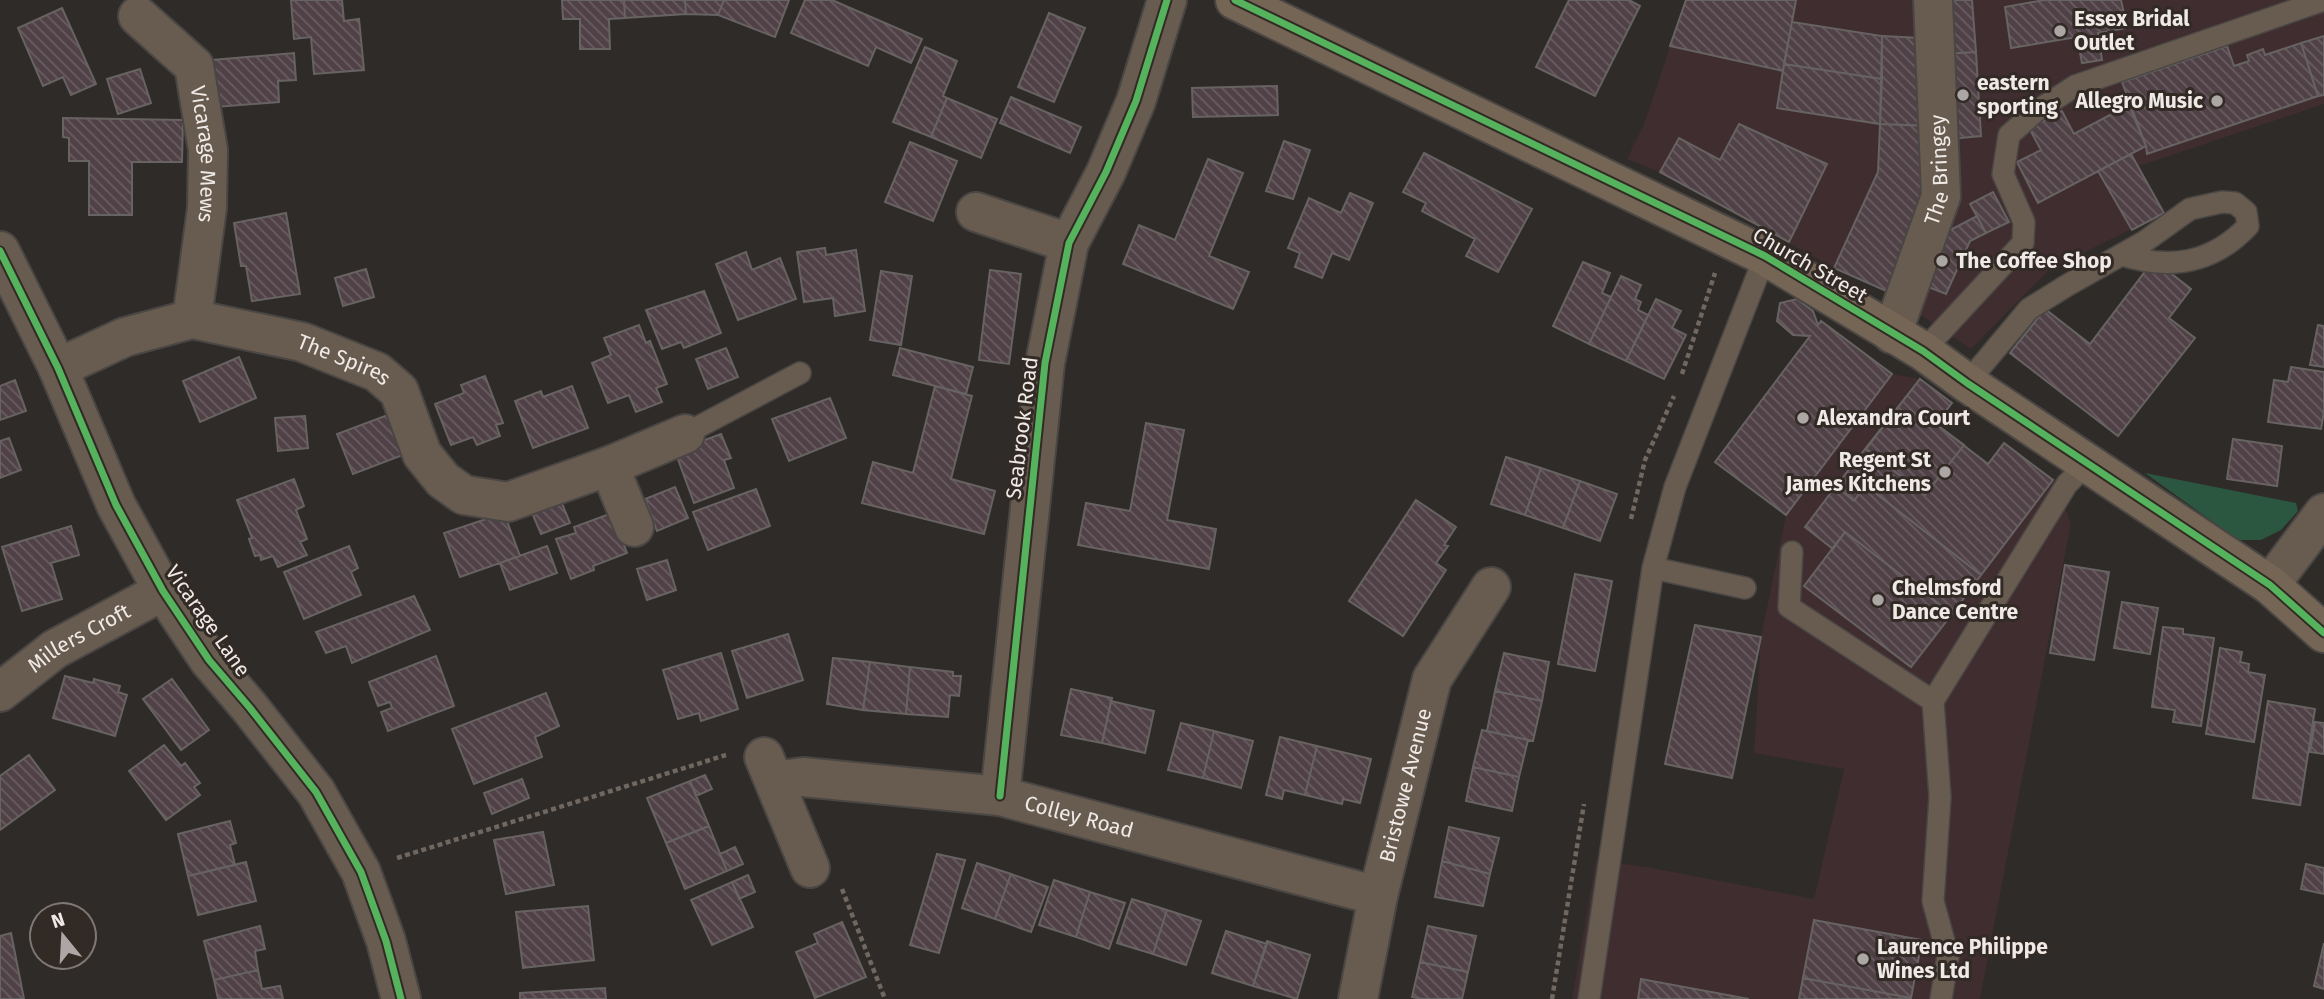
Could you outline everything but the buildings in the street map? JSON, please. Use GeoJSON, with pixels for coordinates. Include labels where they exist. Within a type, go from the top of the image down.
{"type":"FeatureCollection","features":[{"type":"Feature","properties":{"kind":"street","name":"Seabrook Road"},"geometry":{"type":"LineString","coordinates":[[1000,796],[1045,363],[1069,243],[1106,172],[1136,101],[1167,0]]}},
{"type":"Feature","properties":{"kind":"street","name":"Church Street"},"geometry":{"type":"LineString","coordinates":[[1235,0],[1765,256],[1908,342],[2270,585],[2324,633]]}},
{"type":"Feature","properties":{"kind":"street","name":"The Bringey"},"geometry":{"type":"LineString","coordinates":[[1908,342],[1941,196],[1933,0]]}},
{"type":"Feature","properties":{"kind":"street","name":"Vicarage Mews"},"geometry":{"type":"LineString","coordinates":[[138,16],[194,66],[208,150],[207,208],[192,319]]}},
{"type":"Feature","properties":{"kind":"street"},"geometry":{"type":"LineString","coordinates":[[976,212],[1069,243]]}},
{"type":"Feature","properties":{"kind":"street","name":"Vicarage Lane"},"geometry":{"type":"LineString","coordinates":[[0,251],[58,368],[116,505],[163,591],[209,660],[316,792],[360,872],[386,941],[401,999]]}},
{"type":"Feature","properties":{"kind":"street","name":"The Spires"},"geometry":{"type":"LineString","coordinates":[[58,368],[125,337],[192,319],[302,342],[377,372],[399,391],[422,454],[443,480],[464,495],[508,502],[609,466],[685,434]]}},
{"type":"Feature","properties":{"kind":"street"},"geometry":{"type":"LineString","coordinates":[[609,466],[634,527]]}},
{"type":"Feature","properties":{"kind":"street"},"geometry":{"type":"LineString","coordinates":[[2270,585],[2324,513]]}},
{"type":"Feature","properties":{"kind":"street","name":"Bristowe Avenue"},"geometry":{"type":"LineString","coordinates":[[1358,999],[1378,897],[1432,679],[1491,587]]}},
{"type":"Feature","properties":{"kind":"street","name":"Millers Croft"},"geometry":{"type":"LineString","coordinates":[[0,692],[55,649],[163,591]]}},
{"type":"Feature","properties":{"kind":"street"},"geometry":{"type":"LineString","coordinates":[[770,771],[810,868]]}},
{"type":"Feature","properties":{"kind":"street","name":"Colley Road"},"geometry":{"type":"LineString","coordinates":[[770,771],[789,779],[803,777],[871,782],[1000,796],[1378,897]]}},
{"type":"Feature","properties":{"kind":"lane"},"geometry":{"type":"LineString","coordinates":[[1908,342],[2023,243],[2024,222],[2003,174],[2009,135],[2035,112],[2075,86],[2324,0]]}},
{"type":"Feature","properties":{"kind":"lane"},"geometry":{"type":"LineString","coordinates":[[1967,383],[2029,309],[2122,255],[2190,209],[2222,202],[2235,203],[2246,212],[2248,226],[2238,237],[2223,248],[2198,259],[2155,264],[2122,255]]}},
{"type":"Feature","properties":{"kind":"lane"},"geometry":{"type":"LineString","coordinates":[[1589,999],[1653,568],[1675,487],[1765,256]]}},
{"type":"Feature","properties":{"kind":"lane"},"geometry":{"type":"LineString","coordinates":[[685,434],[800,373]]}},
{"type":"Feature","properties":{"kind":"lane"},"geometry":{"type":"LineString","coordinates":[[1941,999],[1948,956],[1933,901],[1940,797],[1933,701],[2067,484],[2087,464]]}},
{"type":"Feature","properties":{"kind":"lane"},"geometry":{"type":"LineString","coordinates":[[1792,552],[1789,607],[1933,701]]}},
{"type":"Feature","properties":{"kind":"lane"},"geometry":{"type":"LineString","coordinates":[[1653,568],[1745,587]]}},
{"type":"Feature","properties":{"kind":"path"},"geometry":{"type":"LineString","coordinates":[[360,872],[405,855],[736,752],[770,771]]}},
{"type":"Feature","properties":{"kind":"path"},"geometry":{"type":"LineString","coordinates":[[810,868],[839,882],[885,999]]}},
{"type":"Feature","properties":{"kind":"shaded area"},"geometry":{"type":"Polygon","coordinates":[[[1686,0],[2324,0],[2324,104],[2139,166],[2164,213],[2049,270],[1971,349],[1893,294],[1834,268],[1660,172],[1627,159],[1644,124],[1686,0]]]}},
{"type":"Feature","properties":{"kind":"shaded area"},"geometry":{"type":"Polygon","coordinates":[[[1892,374],[1920,379],[1952,403],[1936,424],[1988,464],[2004,443],[2053,480],[2071,523],[1980,999],[1572,999],[1596,860],[1814,899],[1844,769],[1754,753],[1761,637],[1786,515],[1892,374]]]}},
{"type":"Feature","properties":{"kind":"green space"},"geometry":{"type":"Polygon","coordinates":[[[2145,473],[2296,503],[2298,511],[2281,530],[2261,540],[2238,540],[2145,473]]]}},
{"type":"Feature","properties":{"kind":"cycle path"},"geometry":{"type":"LineString","coordinates":[[1000,796],[1045,363],[1069,243],[1106,172],[1136,101],[1167,0]]}},
{"type":"Feature","properties":{"kind":"cycle path"},"geometry":{"type":"LineString","coordinates":[[1235,0],[1765,256],[1923,351],[2270,585],[2324,633]]}},
{"type":"Feature","properties":{"kind":"cycle path"},"geometry":{"type":"LineString","coordinates":[[0,251],[58,368],[116,505],[163,591],[209,660],[316,792],[361,872],[386,941],[401,999]]}},
{"type":"Feature","properties":{"kind":"place","name":"Essex Bridal Outlet"},"geometry":{"type":"Point","coordinates":[2060,31]}},
{"type":"Feature","properties":{"kind":"place","name":"eastern sporting"},"geometry":{"type":"Point","coordinates":[1963,95]}},
{"type":"Feature","properties":{"kind":"place","name":"Allegro Music"},"geometry":{"type":"Point","coordinates":[2217,101]}},
{"type":"Feature","properties":{"kind":"place","name":"The Coffee Shop"},"geometry":{"type":"Point","coordinates":[1942,261]}},
{"type":"Feature","properties":{"kind":"place","name":"Alexandra Court"},"geometry":{"type":"Point","coordinates":[1803,418]}},
{"type":"Feature","properties":{"kind":"place","name":"Regent St James Kitchens"},"geometry":{"type":"Point","coordinates":[1945,472]}},
{"type":"Feature","properties":{"kind":"place","name":"Chelmsford Dance Centre"},"geometry":{"type":"Point","coordinates":[1878,600]}},
{"type":"Feature","properties":{"kind":"place","name":"Laurence Philippe Wines Ltd"},"geometry":{"type":"Point","coordinates":[1863,959]}}]}
